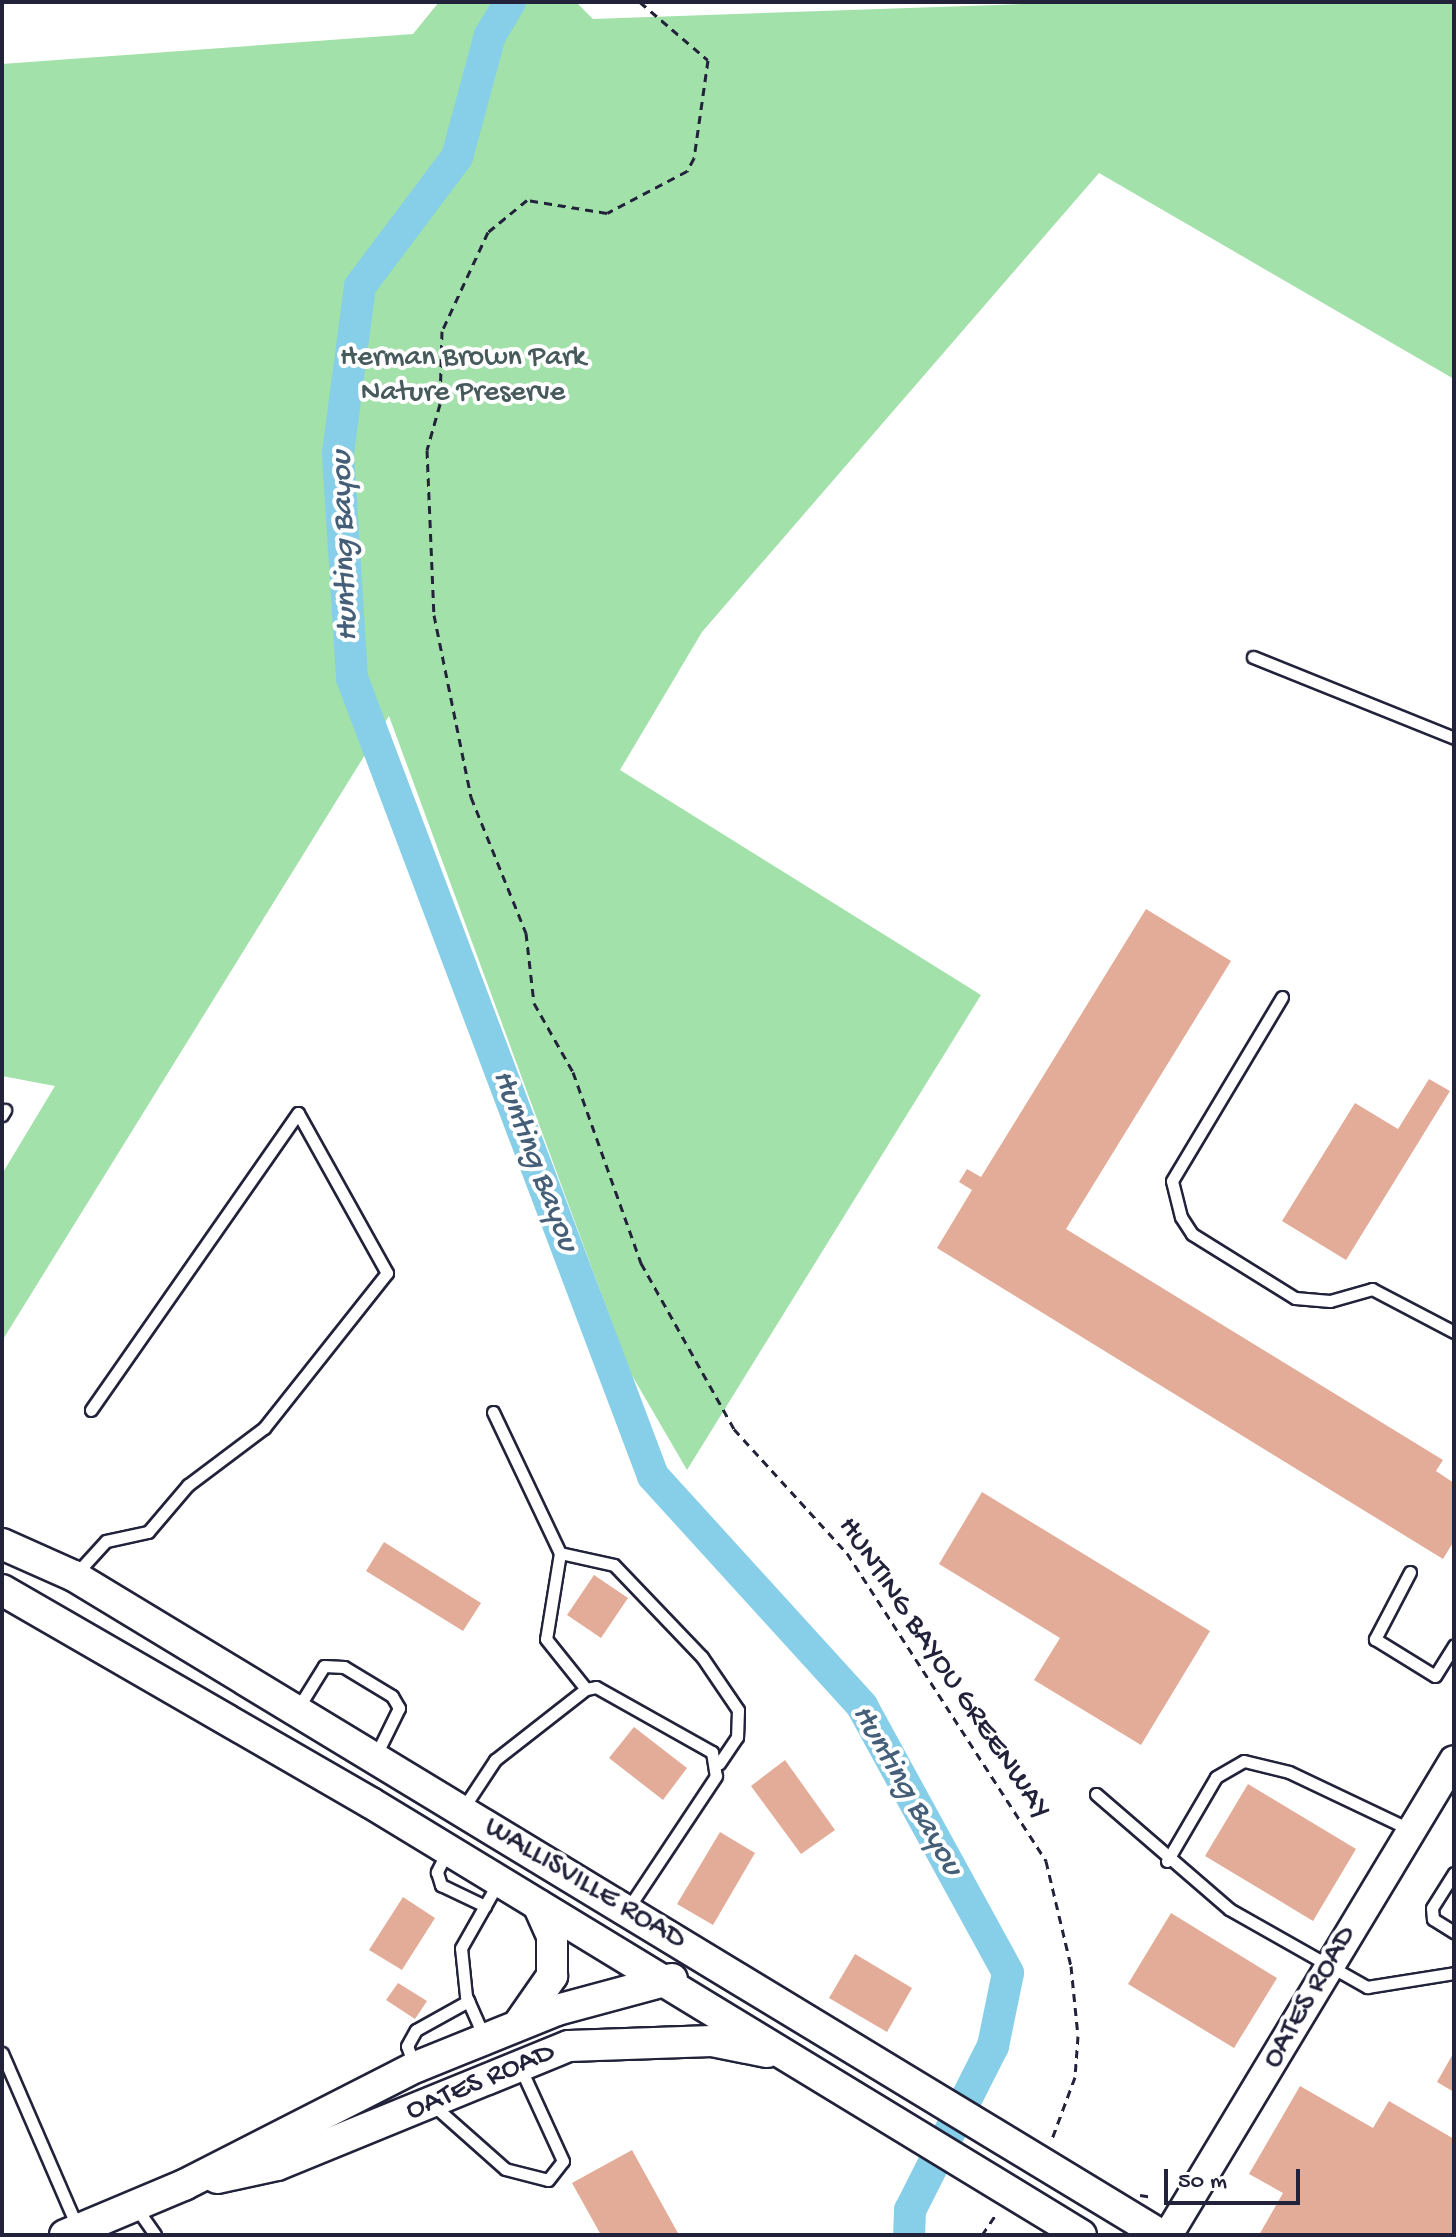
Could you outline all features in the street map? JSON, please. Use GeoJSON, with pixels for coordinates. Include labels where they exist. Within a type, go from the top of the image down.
{"type":"FeatureCollection","features":[{"type":"Feature","properties":{"kind":"main road","name":"WALLISVILLE ROAD"},"geometry":{"type":"LineString","coordinates":[[2,1544],[74,1576],[1161,2235]]}},
{"type":"Feature","properties":{"kind":"main road"},"geometry":{"type":"LineString","coordinates":[[52,1614],[74,1576]]}},
{"type":"Feature","properties":{"kind":"main road","name":"WALLISVILLE ROAD"},"geometry":{"type":"LineString","coordinates":[[2,1590],[52,1614],[448,1850],[492,1894],[538,1905],[645,1977],[788,2056],[1081,2235]]}},
{"type":"Feature","properties":{"kind":"main road"},"geometry":{"type":"LineString","coordinates":[[371,1803],[382,1762]]}},
{"type":"Feature","properties":{"kind":"main road"},"geometry":{"type":"LineString","coordinates":[[515,2027],[552,1976],[552,1936],[538,1905]]}},
{"type":"Feature","properties":{"kind":"main road"},"geometry":{"type":"LineString","coordinates":[[569,2046],[601,2026],[645,1977],[627,1910]]}},
{"type":"Feature","properties":{"kind":"main road","name":"OATES ROAD"},"geometry":{"type":"LineString","coordinates":[[72,2232],[184,2185],[416,2067],[515,2027],[645,1977],[734,1977]]}},
{"type":"Feature","properties":{"kind":"main road","name":"OATES ROAD"},"geometry":{"type":"LineString","coordinates":[[184,2185],[277,2165],[433,2105],[569,2046],[712,2041],[788,2056]]}},
{"type":"Feature","properties":{"kind":"main road"},"geometry":{"type":"LineString","coordinates":[[416,2067],[433,2105]]}},
{"type":"Feature","properties":{"kind":"street","name":"OATES ROAD"},"geometry":{"type":"LineString","coordinates":[[1168,2235],[1454,1760]]}},
{"type":"Feature","properties":{"kind":"lane"},"geometry":{"type":"LineString","coordinates":[[1253,657],[1454,738]]}},
{"type":"Feature","properties":{"kind":"lane"},"geometry":{"type":"LineString","coordinates":[[1282,997],[1172,1181],[1181,1217],[1202,1241],[1295,1298],[1330,1301],[1372,1289],[1454,1332]]}},
{"type":"Feature","properties":{"kind":"lane"},"geometry":{"type":"LineString","coordinates":[[74,1576],[106,1541],[148,1532],[188,1485],[264,1428],[387,1273],[298,1113],[91,1410]]}},
{"type":"Feature","properties":{"kind":"lane"},"geometry":{"type":"LineString","coordinates":[[493,1412],[560,1553],[546,1639],[586,1689]]}},
{"type":"Feature","properties":{"kind":"lane"},"geometry":{"type":"LineString","coordinates":[[560,1553],[614,1565],[702,1657],[738,1710],[737,1737],[652,1881],[627,1910]]}},
{"type":"Feature","properties":{"kind":"lane"},"geometry":{"type":"LineString","coordinates":[[1410,1572],[1375,1639],[1435,1676],[1454,1645]]}},
{"type":"Feature","properties":{"kind":"lane"},"geometry":{"type":"LineString","coordinates":[[297,1711],[324,1666],[344,1667],[399,1708],[382,1762]]}},
{"type":"Feature","properties":{"kind":"lane"},"geometry":{"type":"LineString","coordinates":[[462,1810],[495,1760],[586,1689],[596,1687],[712,1752],[719,1764]]}},
{"type":"Feature","properties":{"kind":"lane"},"geometry":{"type":"LineString","coordinates":[[1167,1861],[1216,1777],[1244,1761],[1289,1772],[1411,1830]]}},
{"type":"Feature","properties":{"kind":"lane"},"geometry":{"type":"LineString","coordinates":[[1096,1794],[1167,1861],[1270,1937],[1367,1987],[1454,1973]]}},
{"type":"Feature","properties":{"kind":"lane"},"geometry":{"type":"LineString","coordinates":[[1454,1873],[1432,1908],[1433,1919],[1454,1932]]}},
{"type":"Feature","properties":{"kind":"lane"},"geometry":{"type":"LineString","coordinates":[[485,2039],[468,2001],[461,1948],[492,1894]]}},
{"type":"Feature","properties":{"kind":"lane"},"geometry":{"type":"LineString","coordinates":[[416,2067],[407,2046],[416,2030],[468,2001]]}},
{"type":"Feature","properties":{"kind":"lane"},"geometry":{"type":"LineString","coordinates":[[2,2053],[72,2232]]}},
{"type":"Feature","properties":{"kind":"lane"},"geometry":{"type":"LineString","coordinates":[[433,2105],[505,2169],[548,2180],[563,2161],[520,2067]]}},
{"type":"Feature","properties":{"kind":"lane"},"geometry":{"type":"LineString","coordinates":[[135,2206],[155,2235]]}},
{"type":"Feature","properties":{"kind":"path","name":"HUNTING BAYOU GREENWAY"},"geometry":{"type":"LineString","coordinates":[[640,2],[708,60],[694,158],[687,171],[607,213],[527,200],[482,243],[442,331],[440,404],[427,450],[434,615],[471,797],[526,933],[534,1003],[573,1072],[641,1263],[734,1429],[847,1553],[1046,1861],[1071,1966],[1078,2036],[1064,2117],[1028,2154]]}},
{"type":"Feature","properties":{"kind":"path"},"geometry":{"type":"LineString","coordinates":[[982,2235],[1002,2188]]}},
{"type":"Feature","properties":{"kind":"path"},"geometry":{"type":"LineString","coordinates":[[1149,2191],[1153,2197]]}},
{"type":"Feature","properties":{"kind":"green space","name":"Herman Brown Park Nature Preserve"},"geometry":{"type":"Polygon","coordinates":[[[439,2],[576,2],[593,19],[1082,2],[1454,2],[1454,379],[1099,173],[702,632],[620,770],[981,995],[687,1470],[630,1372],[389,716],[2,1341],[2,1174],[55,1086],[2,1076],[2,64],[413,34],[439,2]]]}},
{"type":"Feature","properties":{"kind":"building"},"geometry":{"type":"Polygon","coordinates":[[[1146,909],[1231,961],[1066,1229],[1443,1460],[1436,1471],[1454,1483],[1454,1541],[1443,1559],[937,1248],[972,1190],[959,1182],[967,1169],[981,1177],[1146,909]]]}},
{"type":"Feature","properties":{"kind":"building"},"geometry":{"type":"Polygon","coordinates":[[[1429,1079],[1450,1091],[1346,1260],[1282,1221],[1355,1103],[1398,1129],[1429,1079]]]}},
{"type":"Feature","properties":{"kind":"building"},"geometry":{"type":"Polygon","coordinates":[[[982,1492],[1210,1631],[1141,1745],[1034,1680],[1060,1638],[939,1564],[982,1492]]]}},
{"type":"Feature","properties":{"kind":"building"},"geometry":{"type":"Polygon","coordinates":[[[384,1542],[481,1603],[463,1631],[366,1571],[384,1542]]]}},
{"type":"Feature","properties":{"kind":"building"},"geometry":{"type":"Polygon","coordinates":[[[594,1575],[628,1598],[601,1638],[567,1615],[594,1575]]]}},
{"type":"Feature","properties":{"kind":"building"},"geometry":{"type":"Polygon","coordinates":[[[634,1727],[687,1768],[663,1800],[609,1758],[634,1727]]]}},
{"type":"Feature","properties":{"kind":"building"},"geometry":{"type":"Polygon","coordinates":[[[785,1760],[835,1830],[801,1854],[751,1786],[785,1760]]]}},
{"type":"Feature","properties":{"kind":"building"},"geometry":{"type":"Polygon","coordinates":[[[1248,1784],[1356,1849],[1313,1921],[1205,1856],[1248,1784]]]}},
{"type":"Feature","properties":{"kind":"building"},"geometry":{"type":"Polygon","coordinates":[[[720,1832],[755,1853],[713,1925],[677,1904],[720,1832]]]}},
{"type":"Feature","properties":{"kind":"building"},"geometry":{"type":"Polygon","coordinates":[[[403,1897],[435,1918],[402,1970],[369,1950],[403,1897]]]}},
{"type":"Feature","properties":{"kind":"building"},"geometry":{"type":"Polygon","coordinates":[[[1171,1913],[1277,1978],[1234,2048],[1128,1984],[1171,1913]]]}},
{"type":"Feature","properties":{"kind":"building"},"geometry":{"type":"Polygon","coordinates":[[[855,1954],[912,1988],[887,2032],[829,1998],[855,1954]]]}},
{"type":"Feature","properties":{"kind":"building"},"geometry":{"type":"Polygon","coordinates":[[[398,1983],[427,2001],[415,2019],[386,2000],[398,1983]]]}},
{"type":"Feature","properties":{"kind":"building"},"geometry":{"type":"Polygon","coordinates":[[[1454,2052],[1454,2092],[1437,2082],[1454,2052]]]}},
{"type":"Feature","properties":{"kind":"building"},"geometry":{"type":"Polygon","coordinates":[[[1300,2086],[1373,2128],[1389,2101],[1454,2139],[1454,2235],[1259,2235],[1283,2193],[1249,2174],[1300,2086]]]}},
{"type":"Feature","properties":{"kind":"building"},"geometry":{"type":"Polygon","coordinates":[[[632,2150],[679,2235],[601,2235],[572,2183],[632,2150]]]}},
{"type":"Feature","properties":{"kind":"waterway","name":"Hunting Bayou"},"geometry":{"type":"LineString","coordinates":[[510,2],[490,35],[457,157],[360,286],[338,454],[352,678],[653,1476],[862,1706],[1008,1973],[993,2046],[910,2210],[909,2235]]}}]}
